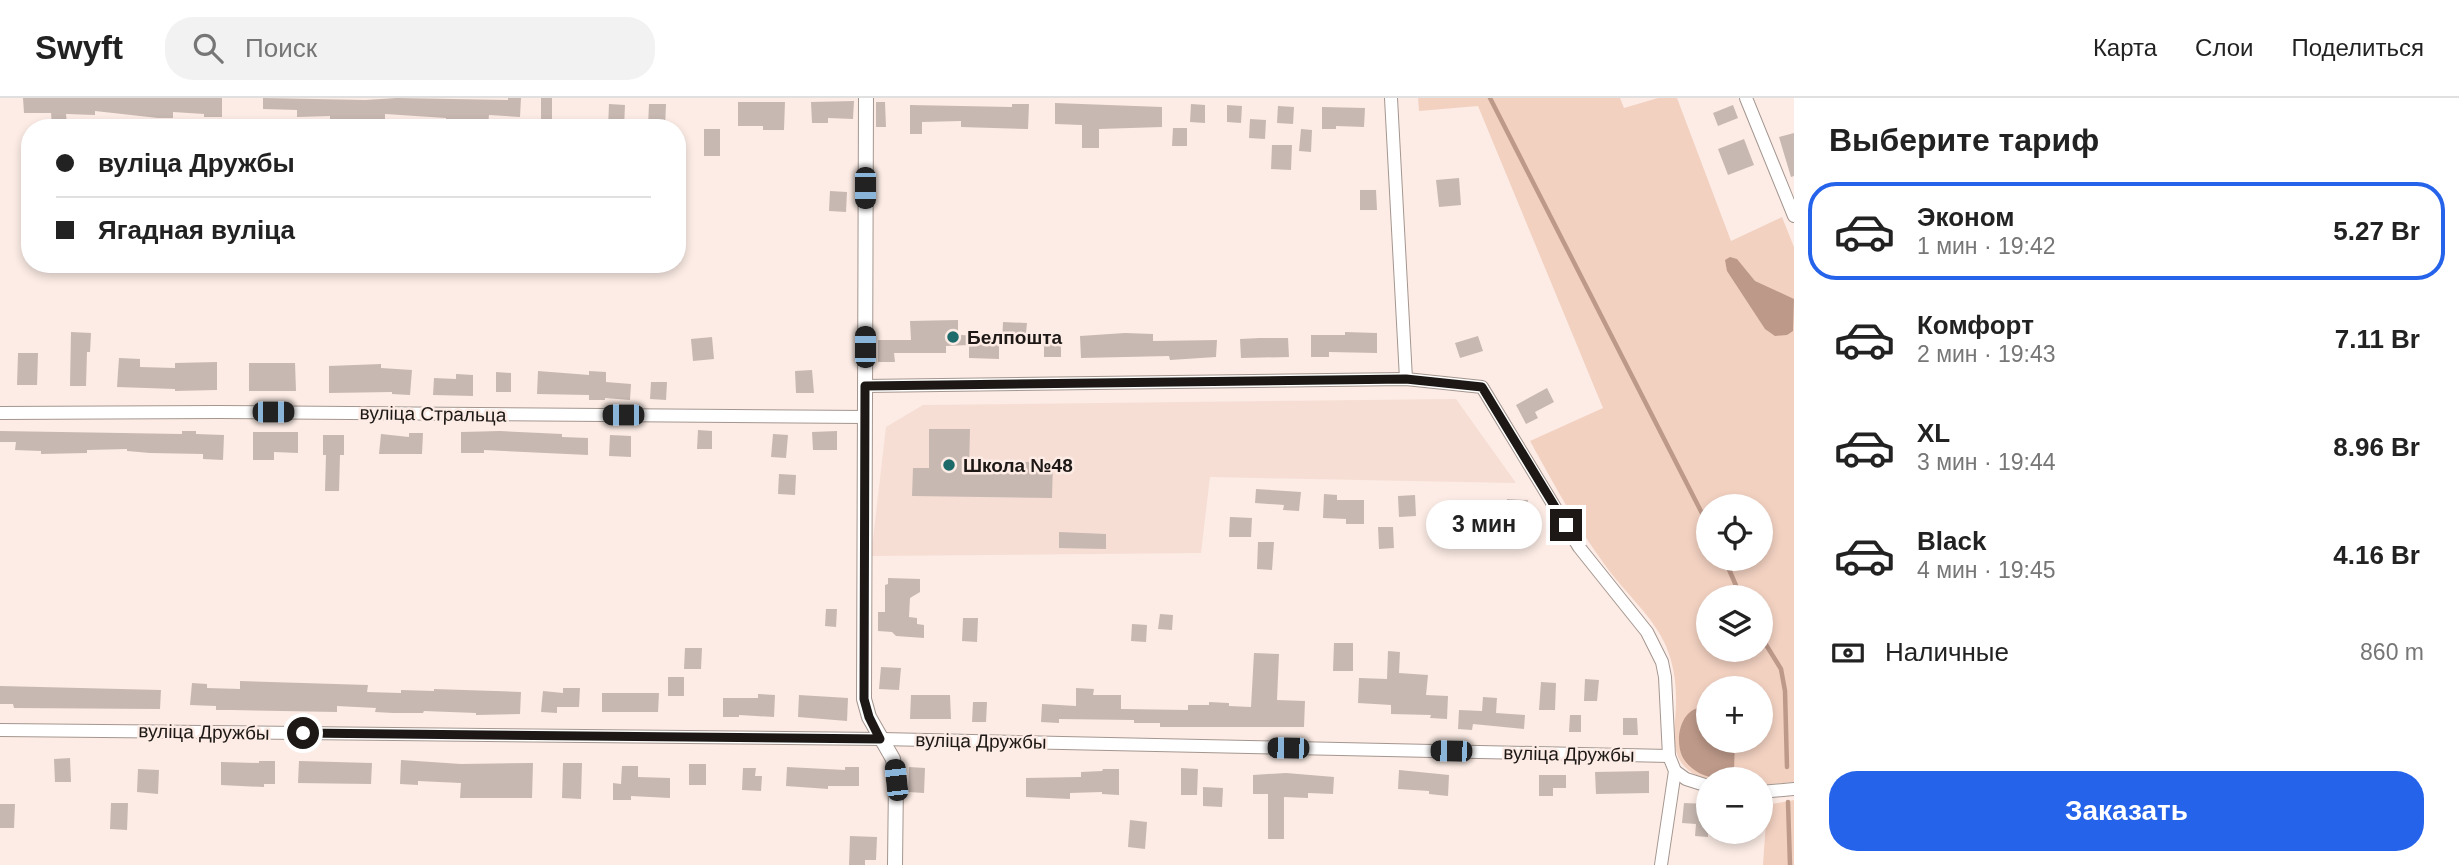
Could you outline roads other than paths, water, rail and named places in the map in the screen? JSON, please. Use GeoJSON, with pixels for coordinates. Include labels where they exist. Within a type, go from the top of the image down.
{"type":"FeatureCollection","features":[{"type":"Feature","properties":{"kind":"street"},"geometry":{"type":"LineString","coordinates":[[866,98],[864,699],[869,717],[893,759],[896,780],[895,865]]}},
{"type":"Feature","properties":{"kind":"street"},"geometry":{"type":"LineString","coordinates":[[1391,98],[1406,379]]}},
{"type":"Feature","properties":{"kind":"street"},"geometry":{"type":"LineString","coordinates":[[1746,98],[1794,216]]}},
{"type":"Feature","properties":{"kind":"street"},"geometry":{"type":"LineString","coordinates":[[865,386],[1406,379],[1482,387],[1579,547],[1656,647],[1665,677],[1669,756],[1675,771],[1661,865]]}},
{"type":"Feature","properties":{"kind":"street","name":"вуліца Стральца"},"geometry":{"type":"LineString","coordinates":[[0,413],[865,417]]}},
{"type":"Feature","properties":{"kind":"street","name":"вуліца Дружбы"},"geometry":{"type":"LineString","coordinates":[[0,730],[880,739],[1669,756]]}},
{"type":"Feature","properties":{"kind":"street"},"geometry":{"type":"LineString","coordinates":[[1675,771],[1696,782]]}},
{"type":"Feature","properties":{"kind":"street"},"geometry":{"type":"LineString","coordinates":[[1773,791],[1794,789]]}},
{"type":"Feature","properties":{"kind":"waterway"},"geometry":{"type":"LineString","coordinates":[[1490,98],[1696,501]]}},
{"type":"Feature","properties":{"kind":"waterway"},"geometry":{"type":"LineString","coordinates":[[1730,571],[1736,585]]}},
{"type":"Feature","properties":{"kind":"waterway"},"geometry":{"type":"LineString","coordinates":[[1773,656],[1781,669],[1785,691],[1787,767]]}},
{"type":"Feature","properties":{"kind":"waterway"},"geometry":{"type":"LineString","coordinates":[[1788,802],[1790,865]]}},
{"type":"Feature","properties":{"kind":"place","name":"Белпошта"},"geometry":{"type":"Point","coordinates":[953,337]}},
{"type":"Feature","properties":{"kind":"place","name":"Школа №48"},"geometry":{"type":"Point","coordinates":[949,465]}}]}
